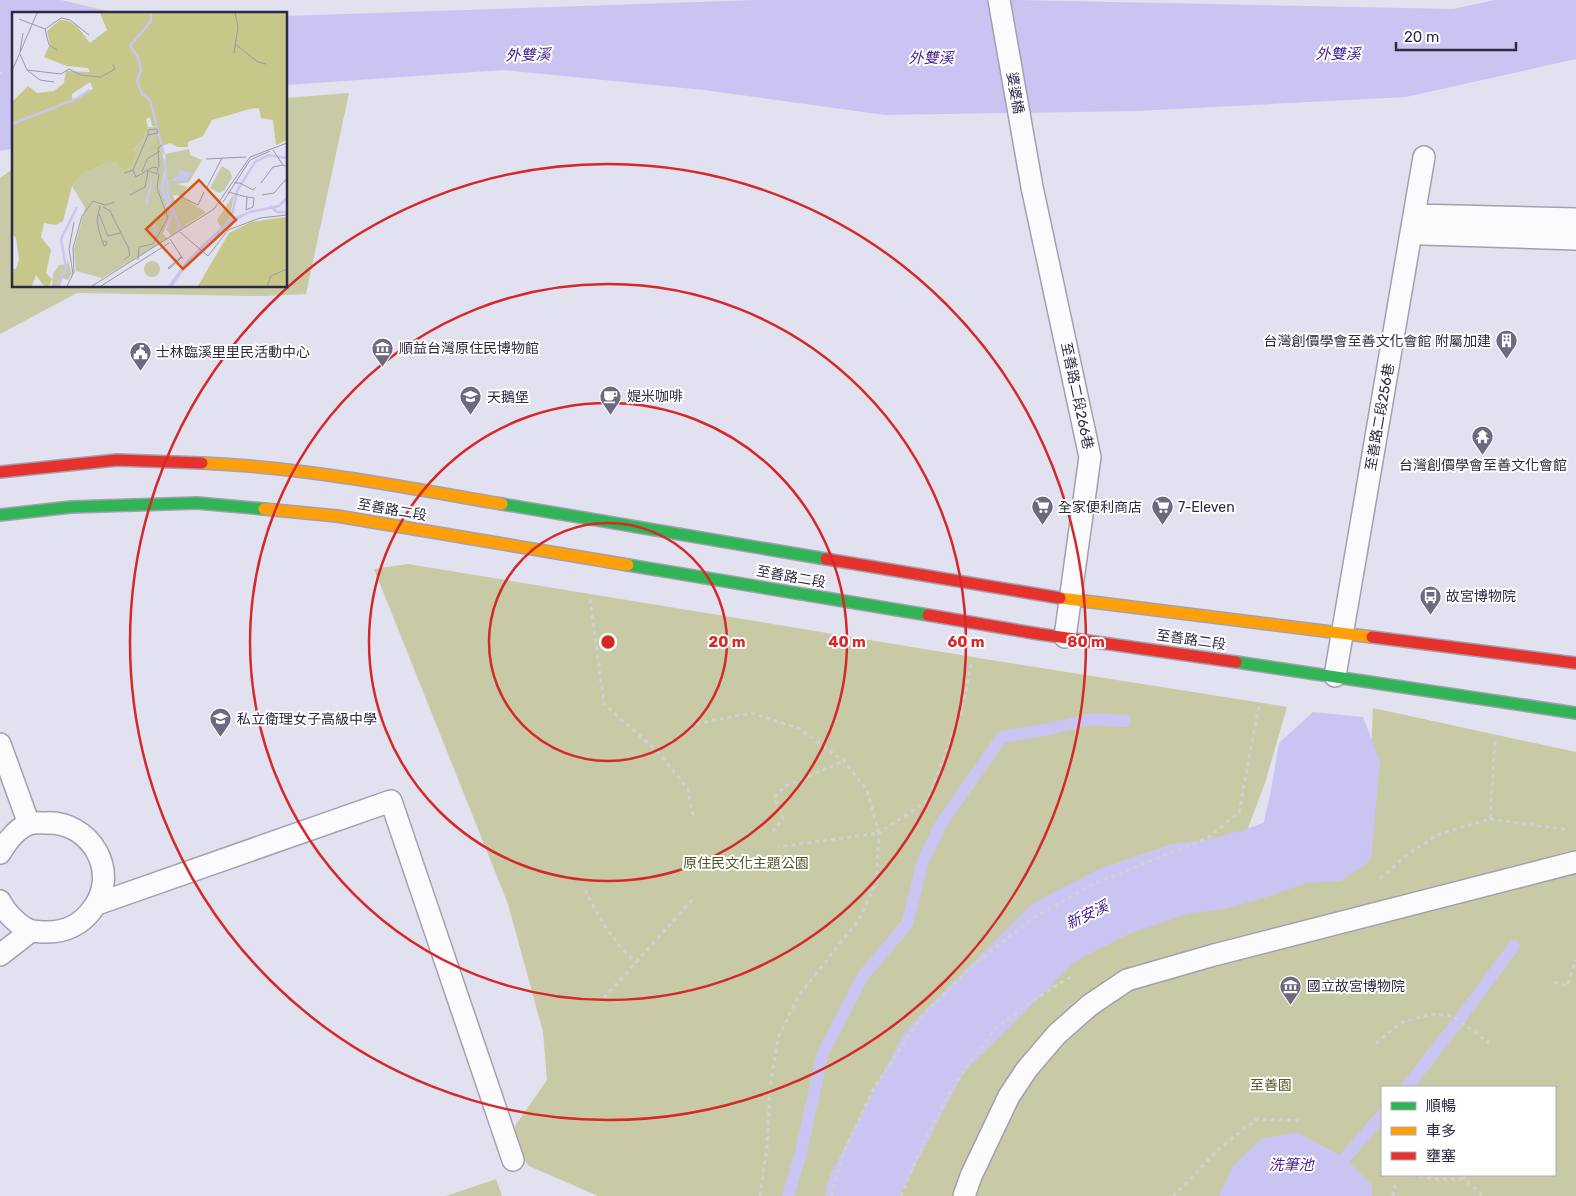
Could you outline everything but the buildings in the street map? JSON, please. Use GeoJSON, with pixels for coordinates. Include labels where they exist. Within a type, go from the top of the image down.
{"type":"FeatureCollection","features":[{"type":"Feature","properties":{"kind":"street","name":"至善路二段"},"geometry":{"type":"LineString","coordinates":[[0,472],[117,460],[231,464],[343,477],[1070,600],[1576,663]]}},
{"type":"Feature","properties":{"kind":"street","name":"至善路二段"},"geometry":{"type":"LineString","coordinates":[[0,515],[72,507],[197,503],[337,516],[1065,637],[1576,713]]}},
{"type":"Feature","properties":{"kind":"lane","name":"婆婆橋"},"geometry":{"type":"LineString","coordinates":[[999,0],[1032,187]]}},
{"type":"Feature","properties":{"kind":"lane","name":"至善路二段256巷"},"geometry":{"type":"LineString","coordinates":[[1335,676],[1424,157]]}},
{"type":"Feature","properties":{"kind":"lane","name":"至善路二段266巷"},"geometry":{"type":"LineString","coordinates":[[1032,187],[1090,457],[1065,637]]}},
{"type":"Feature","properties":{"kind":"lane"},"geometry":{"type":"LineString","coordinates":[[1576,219],[1414,215],[1423,234],[1576,239]]}},
{"type":"Feature","properties":{"kind":"lane"},"geometry":{"type":"LineString","coordinates":[[0,744],[29,824]]}},
{"type":"Feature","properties":{"kind":"lane"},"geometry":{"type":"LineString","coordinates":[[97,904],[391,801],[513,1160]]}},
{"type":"Feature","properties":{"kind":"lane"},"geometry":{"type":"LineString","coordinates":[[0,853],[6,843],[29,824],[53,822],[71,827],[86,837],[98,851],[103,869],[103,887],[97,904],[85,918],[70,928],[52,932],[31,931],[18,923],[5,910],[0,901]]}},
{"type":"Feature","properties":{"kind":"lane"},"geometry":{"type":"LineString","coordinates":[[964,1196],[971,1176],[1008,1096],[1027,1069],[1057,1034],[1090,1005],[1127,980],[1214,955],[1576,862]]}},
{"type":"Feature","properties":{"kind":"lane"},"geometry":{"type":"LineString","coordinates":[[0,956],[31,931]]}},
{"type":"Feature","properties":{"kind":"path"},"geometry":{"type":"LineString","coordinates":[[590,599],[604,704],[657,751],[688,789],[694,816]]}},
{"type":"Feature","properties":{"kind":"path"},"geometry":{"type":"LineString","coordinates":[[778,847],[879,833],[927,801],[961,713],[972,661]]}},
{"type":"Feature","properties":{"kind":"path"},"geometry":{"type":"LineString","coordinates":[[831,1196],[843,1154],[873,1090],[921,1017],[970,968],[1033,918],[1091,885],[1208,838],[1239,812],[1259,705]]}},
{"type":"Feature","properties":{"kind":"path"},"geometry":{"type":"LineString","coordinates":[[657,751],[700,723],[752,713],[800,729],[844,761],[868,790],[879,833],[876,883],[859,919],[798,997],[778,1038],[770,1088],[768,1147],[760,1196]]}},
{"type":"Feature","properties":{"kind":"path"},"geometry":{"type":"LineString","coordinates":[[772,832],[783,818],[774,797],[786,786],[844,761]]}},
{"type":"Feature","properties":{"kind":"path"},"geometry":{"type":"LineString","coordinates":[[1490,819],[1576,830]]}},
{"type":"Feature","properties":{"kind":"path"},"geometry":{"type":"LineString","coordinates":[[585,890],[600,920],[619,947],[636,963]]}},
{"type":"Feature","properties":{"kind":"path"},"geometry":{"type":"LineString","coordinates":[[604,998],[693,899]]}},
{"type":"Feature","properties":{"kind":"path"},"geometry":{"type":"LineString","coordinates":[[1554,982],[1567,986],[1576,960]]}},
{"type":"Feature","properties":{"kind":"path"},"geometry":{"type":"LineString","coordinates":[[1376,1043],[1400,1024],[1430,1014],[1453,1016],[1489,1043]]}},
{"type":"Feature","properties":{"kind":"path"},"geometry":{"type":"LineString","coordinates":[[1172,1196],[1222,1146],[1257,1119],[1303,1121]]}},
{"type":"Feature","properties":{"kind":"path"},"geometry":{"type":"LineString","coordinates":[[1416,1176],[1434,1179],[1464,1177],[1483,1196]]}},
{"type":"Feature","properties":{"kind":"path"},"geometry":{"type":"LineString","coordinates":[[1393,1196],[1395,1185]]}},
{"type":"Feature","properties":{"kind":"green space"},"geometry":{"type":"Polygon","coordinates":[[[349,93],[306,294],[263,296],[77,293],[0,334],[0,178],[12,169],[12,288],[288,288],[288,98],[349,93]]]}},
{"type":"Feature","properties":{"kind":"green space","name":"原住民文化主題公園"},"geometry":{"type":"Polygon","coordinates":[[[408,564],[1287,707],[1265,783],[1246,833],[1065,906],[957,981],[875,1096],[845,1196],[598,1196],[529,1166],[512,1145],[515,1126],[547,1080],[543,1032],[508,904],[374,569],[408,564]]]}},
{"type":"Feature","properties":{"kind":"green space","name":"國立故宮博物院"},"geometry":{"type":"Polygon","coordinates":[[[1373,708],[1576,752],[1576,1196],[892,1196],[950,1060],[1061,951],[1207,898],[1367,853],[1373,708]]]}},
{"type":"Feature","properties":{"kind":"green space"},"geometry":{"type":"Polygon","coordinates":[[[496,1179],[502,1196],[446,1196],[496,1179]]]}},
{"type":"Feature","properties":{"kind":"water"},"geometry":{"type":"Polygon","coordinates":[[[0,0],[61,0],[112,12],[12,12],[12,77],[0,72],[0,0]]]}},
{"type":"Feature","properties":{"kind":"water","name":"外雙溪"},"geometry":{"type":"Polygon","coordinates":[[[757,0],[1012,0],[1453,9],[1495,0],[1576,0],[1576,59],[1406,97],[1135,111],[885,115],[704,90],[503,70],[288,85],[288,16],[757,0]]]}},
{"type":"Feature","properties":{"kind":"water"},"geometry":{"type":"Polygon","coordinates":[[[1313,712],[1363,717],[1380,761],[1371,860],[1341,881],[1229,888],[1218,874],[1217,862],[1262,830],[1279,743],[1313,712]]]}},
{"type":"Feature","properties":{"kind":"water","name":"洗筆池"},"geometry":{"type":"Polygon","coordinates":[[[1296,1132],[1345,1158],[1371,1184],[1372,1196],[1219,1196],[1233,1166],[1261,1139],[1296,1132]]]}},
{"type":"Feature","properties":{"kind":"waterway","name":"外雙溪"},"geometry":{"type":"LineString","coordinates":[[0,115],[12,108]]}},
{"type":"Feature","properties":{"kind":"waterway"},"geometry":{"type":"LineString","coordinates":[[788,1196],[800,1156],[823,1053],[863,976],[907,924],[923,861],[942,822],[1002,737],[1092,719],[1125,721]]}},
{"type":"Feature","properties":{"kind":"waterway","name":"新安溪"},"geometry":{"type":"LineString","coordinates":[[861,1196],[934,1052],[1054,932],[1115,901],[1180,879],[1218,874],[1250,865],[1311,844]]}},
{"type":"Feature","properties":{"kind":"waterway"},"geometry":{"type":"LineString","coordinates":[[1408,1086],[1514,946]]}},
{"type":"Feature","properties":{"kind":"waterway"},"geometry":{"type":"LineString","coordinates":[[1320,1196],[1345,1158],[1381,1116]]}},
{"type":"Feature","properties":{"kind":"traffic: fast"},"geometry":{"type":"LineString","coordinates":[[0,515],[71,507],[197,503],[264,509]]}},
{"type":"Feature","properties":{"kind":"traffic: fast"},"geometry":{"type":"LineString","coordinates":[[502,504],[826,559]]}},
{"type":"Feature","properties":{"kind":"traffic: fast"},"geometry":{"type":"LineString","coordinates":[[628,565],[928,615]]}},
{"type":"Feature","properties":{"kind":"traffic: fast"},"geometry":{"type":"LineString","coordinates":[[1236,662],[1576,713]]}},
{"type":"Feature","properties":{"kind":"traffic: slow"},"geometry":{"type":"LineString","coordinates":[[202,463],[315,473],[502,504]]}},
{"type":"Feature","properties":{"kind":"traffic: slow"},"geometry":{"type":"LineString","coordinates":[[264,509],[337,516],[628,565]]}},
{"type":"Feature","properties":{"kind":"traffic: slow"},"geometry":{"type":"LineString","coordinates":[[1060,598],[1372,637]]}},
{"type":"Feature","properties":{"kind":"traffic: jam"},"geometry":{"type":"LineString","coordinates":[[0,472],[117,460],[202,463]]}},
{"type":"Feature","properties":{"kind":"traffic: jam"},"geometry":{"type":"LineString","coordinates":[[826,559],[1060,598]]}},
{"type":"Feature","properties":{"kind":"traffic: jam"},"geometry":{"type":"LineString","coordinates":[[928,615],[1039,634],[1236,662]]}},
{"type":"Feature","properties":{"kind":"traffic: jam"},"geometry":{"type":"LineString","coordinates":[[1372,637],[1576,663]]}},
{"type":"Feature","properties":{"kind":"place","name":"台灣創價學會至善文化會館 附屬加建"},"geometry":{"type":"Point","coordinates":[1507,360]}},
{"type":"Feature","properties":{"kind":"place","name":"順益台灣原住民博物館"},"geometry":{"type":"Point","coordinates":[383,367]}},
{"type":"Feature","properties":{"kind":"place","name":"士林臨溪里里民活動中心"},"geometry":{"type":"Point","coordinates":[140,371]}},
{"type":"Feature","properties":{"kind":"place","name":"媞米咖啡"},"geometry":{"type":"Point","coordinates":[611,415]}},
{"type":"Feature","properties":{"kind":"place","name":"天鵝堡"},"geometry":{"type":"Point","coordinates":[471,416]}},
{"type":"Feature","properties":{"kind":"place","name":"台灣創價學會至善文化會館"},"geometry":{"type":"Point","coordinates":[1483,456]}},
{"type":"Feature","properties":{"kind":"place","name":"全家便利商店"},"geometry":{"type":"Point","coordinates":[1042,526]}},
{"type":"Feature","properties":{"kind":"place","name":"7-Eleven"},"geometry":{"type":"Point","coordinates":[1162,526]}},
{"type":"Feature","properties":{"kind":"place","name":"故宮博物院"},"geometry":{"type":"Point","coordinates":[1430,615]}},
{"type":"Feature","properties":{"kind":"place","name":"私立衛理女子高級中學"},"geometry":{"type":"Point","coordinates":[221,738]}},
{"type":"Feature","properties":{"kind":"place","name":"國立故宮博物院"},"geometry":{"type":"Point","coordinates":[1291,1005]}},
{"type":"Feature","properties":{"kind":"park label","name":"至善園"},"geometry":{"type":"Point","coordinates":[1271,1085]}}]}
